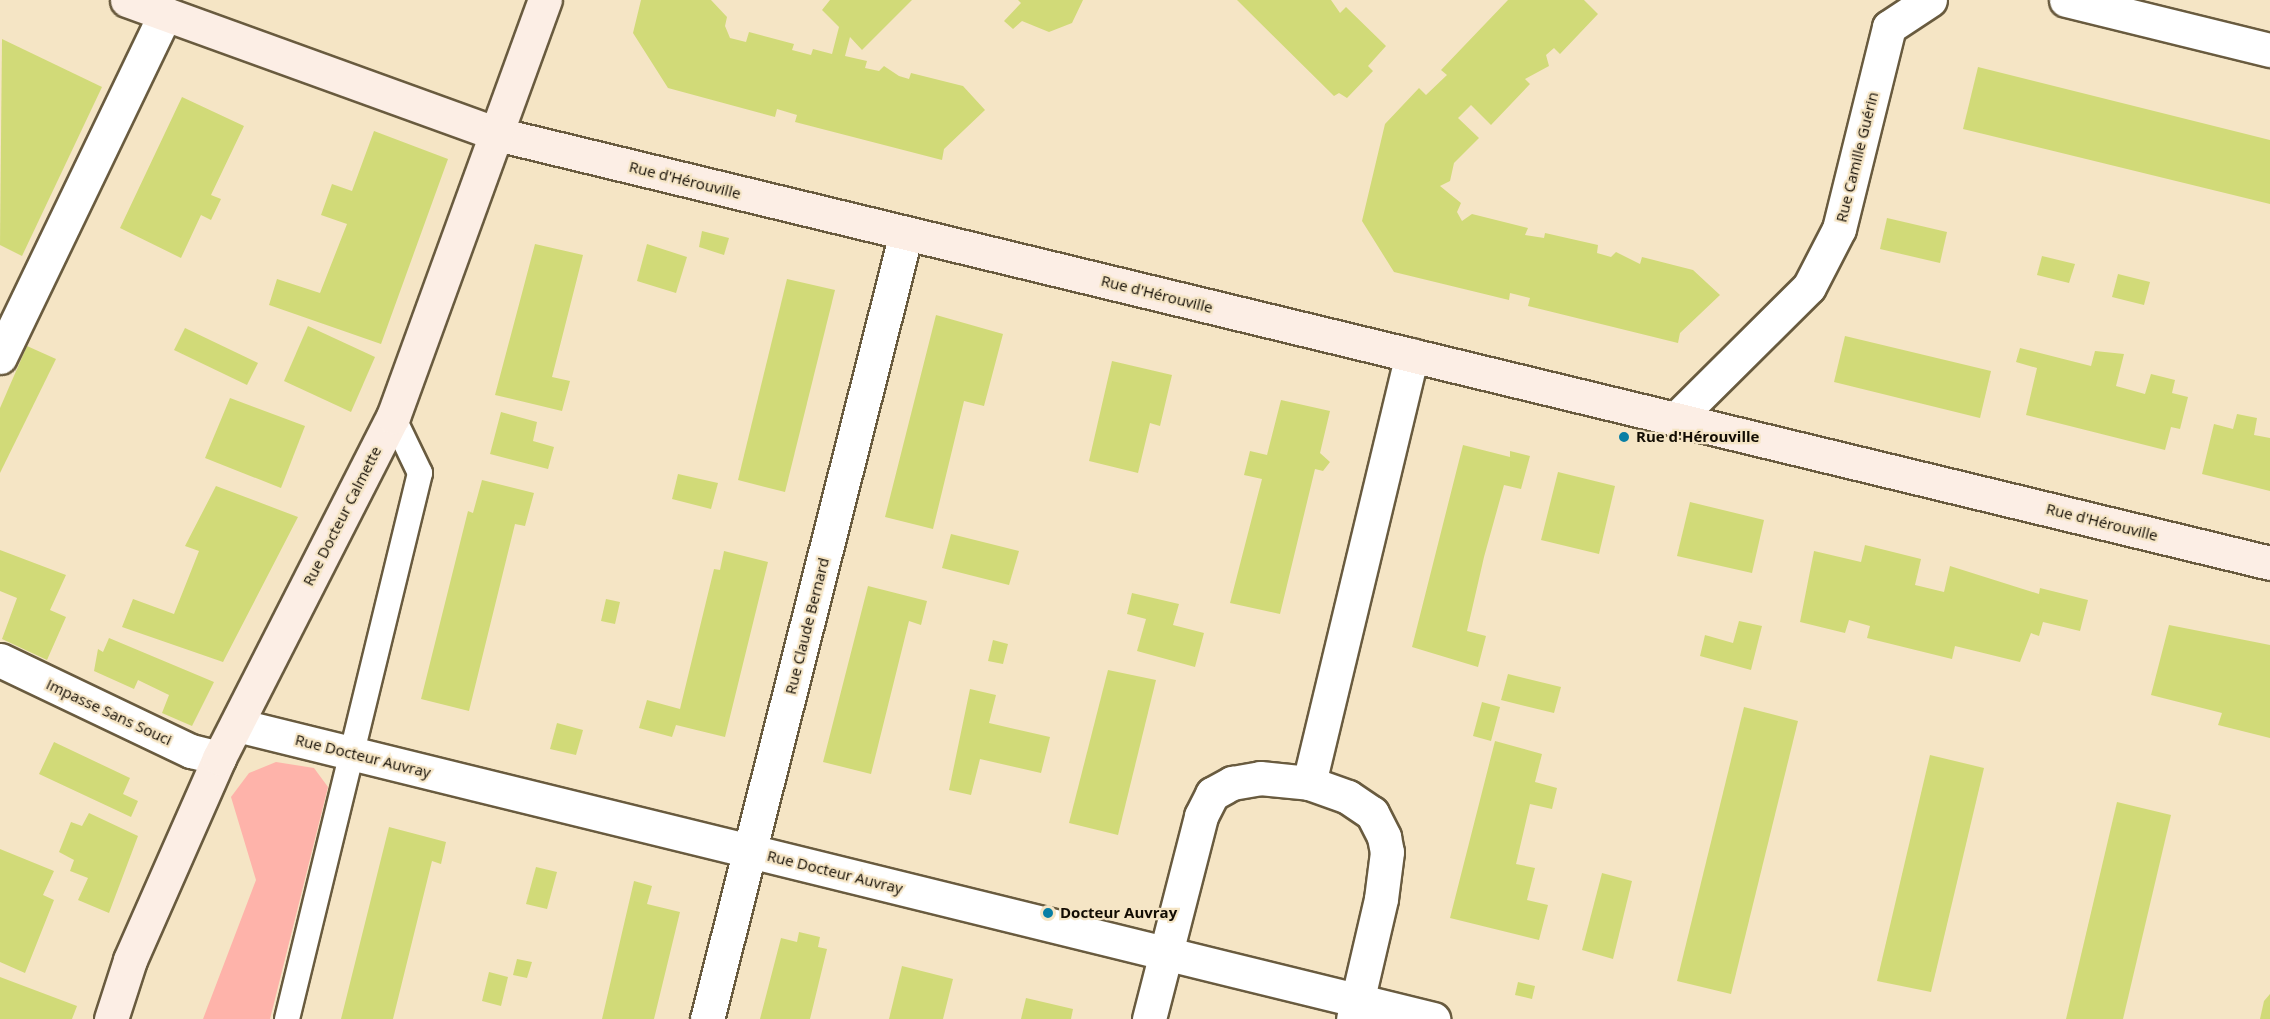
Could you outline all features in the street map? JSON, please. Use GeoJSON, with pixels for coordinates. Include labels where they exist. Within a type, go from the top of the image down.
{"type":"FeatureCollection","features":[{"type":"Feature","properties":{"kind":"street","name":"Rue d'Hérouville"},"geometry":{"type":"LineString","coordinates":[[127,0],[497,134],[2270,563]]}},
{"type":"Feature","properties":{"kind":"street","name":"Rue Docteur Calmette"},"geometry":{"type":"LineString","coordinates":[[111,1019],[130,960],[219,758],[393,417],[545,0]]}},
{"type":"Feature","properties":{"kind":"street","name":"Rue Camille Guérin"},"geometry":{"type":"LineString","coordinates":[[1676,419],[1809,287],[1839,229],[1889,27],[1930,0]]}},
{"type":"Feature","properties":{"kind":"street"},"geometry":{"type":"LineString","coordinates":[[2066,0],[2270,50]]}},
{"type":"Feature","properties":{"kind":"street"},"geometry":{"type":"LineString","coordinates":[[0,357],[165,14]]}},
{"type":"Feature","properties":{"kind":"street","name":"Rue Claude Bernard"},"geometry":{"type":"LineString","coordinates":[[707,1019],[906,233]]}},
{"type":"Feature","properties":{"kind":"street"},"geometry":{"type":"LineString","coordinates":[[1309,783],[1412,355]]}},
{"type":"Feature","properties":{"kind":"street","name":"Impasse Sans Souci"},"geometry":{"type":"LineString","coordinates":[[0,660],[191,751],[219,758]]}},
{"type":"Feature","properties":{"kind":"street","name":"Rue Docteur Auvray"},"geometry":{"type":"LineString","coordinates":[[237,725],[1165,953],[1355,1010],[1433,1019]]}},
{"type":"Feature","properties":{"kind":"street"},"geometry":{"type":"LineString","coordinates":[[1149,1019],[1201,816],[1212,794],[1232,783],[1260,778],[1309,783],[1348,797],[1372,813],[1384,837],[1387,852],[1381,899],[1355,1010]]}},
{"type":"Feature","properties":{"kind":"lane"},"geometry":{"type":"LineString","coordinates":[[287,1019],[420,473],[393,417]]}},
{"type":"Feature","properties":{"kind":"shaded area"},"geometry":{"type":"Polygon","coordinates":[[[276,762],[314,768],[328,787],[270,1019],[203,1019],[256,880],[231,797],[249,773],[276,762]]]}},
{"type":"Feature","properties":{"kind":"building"},"geometry":{"type":"Polygon","coordinates":[[[641,0],[711,0],[727,17],[725,26],[730,38],[746,42],[749,32],[794,44],[792,50],[811,55],[813,49],[832,54],[839,27],[822,10],[830,0],[912,0],[862,50],[850,37],[845,56],[867,61],[865,68],[879,71],[884,66],[899,76],[909,79],[911,73],[963,86],[985,110],[944,149],[942,160],[795,122],[797,115],[777,109],[775,117],[668,88],[633,33],[641,0]]]}},
{"type":"Feature","properties":{"kind":"building"},"geometry":{"type":"Polygon","coordinates":[[[1018,0],[1083,0],[1072,23],[1049,32],[1022,21],[1013,29],[1004,21],[1021,3],[1018,0]]]}},
{"type":"Feature","properties":{"kind":"building"},"geometry":{"type":"Polygon","coordinates":[[[1237,0],[1331,0],[1340,13],[1346,7],[1386,46],[1368,66],[1373,71],[1347,98],[1339,93],[1334,96],[1237,0]]]}},
{"type":"Feature","properties":{"kind":"building"},"geometry":{"type":"Polygon","coordinates":[[[1508,0],[1584,0],[1598,14],[1560,54],[1554,48],[1546,55],[1549,66],[1525,79],[1530,84],[1491,125],[1471,105],[1458,118],[1479,138],[1454,163],[1450,181],[1440,186],[1461,203],[1457,212],[1462,221],[1472,214],[1528,228],[1525,235],[1544,238],[1545,233],[1598,245],[1597,253],[1611,257],[1616,252],[1640,264],[1642,257],[1693,270],[1720,295],[1680,333],[1678,343],[1528,306],[1530,298],[1510,293],[1509,300],[1394,272],[1362,221],[1385,124],[1419,88],[1426,95],[1447,75],[1441,70],[1508,0]]]}},
{"type":"Feature","properties":{"kind":"building"},"geometry":{"type":"Polygon","coordinates":[[[2,39],[102,87],[22,256],[0,245],[2,39]]]}},
{"type":"Feature","properties":{"kind":"building"},"geometry":{"type":"Polygon","coordinates":[[[1978,67],[2270,140],[2270,204],[1963,129],[1978,67]]]}},
{"type":"Feature","properties":{"kind":"building"},"geometry":{"type":"Polygon","coordinates":[[[182,97],[244,126],[211,195],[221,199],[211,220],[201,215],[181,258],[120,228],[182,97]]]}},
{"type":"Feature","properties":{"kind":"building"},"geometry":{"type":"Polygon","coordinates":[[[374,131],[448,159],[381,344],[269,305],[277,279],[320,293],[347,224],[321,215],[332,184],[352,191],[374,131]]]}},
{"type":"Feature","properties":{"kind":"building"},"geometry":{"type":"Polygon","coordinates":[[[1887,218],[1947,232],[1940,263],[1880,249],[1887,218]]]}},
{"type":"Feature","properties":{"kind":"building"},"geometry":{"type":"Polygon","coordinates":[[[702,231],[729,238],[724,255],[699,247],[702,231]]]}},
{"type":"Feature","properties":{"kind":"building"},"geometry":{"type":"Polygon","coordinates":[[[535,244],[583,255],[552,377],[570,381],[562,411],[495,395],[535,244]]]}},
{"type":"Feature","properties":{"kind":"building"},"geometry":{"type":"Polygon","coordinates":[[[647,244],[687,257],[676,293],[637,281],[647,244]]]}},
{"type":"Feature","properties":{"kind":"building"},"geometry":{"type":"Polygon","coordinates":[[[2042,256],[2075,264],[2069,283],[2037,275],[2042,256]]]}},
{"type":"Feature","properties":{"kind":"building"},"geometry":{"type":"Polygon","coordinates":[[[2118,274],[2150,282],[2144,305],[2112,297],[2118,274]]]}},
{"type":"Feature","properties":{"kind":"building"},"geometry":{"type":"Polygon","coordinates":[[[787,279],[835,290],[785,492],[738,480],[787,279]]]}},
{"type":"Feature","properties":{"kind":"building"},"geometry":{"type":"Polygon","coordinates":[[[936,315],[1003,334],[984,406],[964,401],[933,529],[885,517],[936,315]]]}},
{"type":"Feature","properties":{"kind":"building"},"geometry":{"type":"Polygon","coordinates":[[[308,326],[375,357],[351,412],[284,381],[308,326]]]}},
{"type":"Feature","properties":{"kind":"building"},"geometry":{"type":"Polygon","coordinates":[[[185,328],[258,363],[247,385],[174,350],[185,328]]]}},
{"type":"Feature","properties":{"kind":"building"},"geometry":{"type":"Polygon","coordinates":[[[1845,336],[1991,371],[1980,418],[1834,382],[1845,336]]]}},
{"type":"Feature","properties":{"kind":"building"},"geometry":{"type":"Polygon","coordinates":[[[27,346],[56,359],[0,473],[0,408],[27,346]]]}},
{"type":"Feature","properties":{"kind":"building"},"geometry":{"type":"Polygon","coordinates":[[[2020,348],[2091,366],[2095,351],[2124,354],[2116,386],[2145,394],[2151,374],[2175,380],[2172,393],[2188,397],[2180,429],[2171,427],[2165,450],[2026,415],[2037,368],[2016,362],[2020,348]]]}},
{"type":"Feature","properties":{"kind":"building"},"geometry":{"type":"Polygon","coordinates":[[[1112,361],[1172,375],[1160,426],[1150,423],[1138,473],[1089,461],[1112,361]]]}},
{"type":"Feature","properties":{"kind":"building"},"geometry":{"type":"Polygon","coordinates":[[[230,398],[305,426],[281,488],[205,458],[230,398]]]}},
{"type":"Feature","properties":{"kind":"building"},"geometry":{"type":"Polygon","coordinates":[[[1281,400],[1330,411],[1320,453],[1330,462],[1323,471],[1315,469],[1280,614],[1230,603],[1262,479],[1244,475],[1250,451],[1267,455],[1281,400]]]}},
{"type":"Feature","properties":{"kind":"building"},"geometry":{"type":"Polygon","coordinates":[[[501,412],[537,422],[533,441],[554,447],[548,469],[490,454],[501,412]]]}},
{"type":"Feature","properties":{"kind":"building"},"geometry":{"type":"Polygon","coordinates":[[[2237,414],[2257,418],[2254,435],[2270,438],[2270,491],[2202,474],[2214,424],[2233,429],[2237,414]]]}},
{"type":"Feature","properties":{"kind":"building"},"geometry":{"type":"Polygon","coordinates":[[[1463,445],[1510,457],[1510,451],[1530,456],[1521,489],[1504,485],[1484,557],[1467,631],[1486,636],[1478,667],[1412,647],[1463,445]]]}},
{"type":"Feature","properties":{"kind":"building"},"geometry":{"type":"Polygon","coordinates":[[[1558,472],[1615,486],[1599,554],[1541,540],[1558,472]]]}},
{"type":"Feature","properties":{"kind":"building"},"geometry":{"type":"Polygon","coordinates":[[[678,474],[718,483],[711,509],[672,499],[678,474]]]}},
{"type":"Feature","properties":{"kind":"building"},"geometry":{"type":"Polygon","coordinates":[[[482,480],[534,493],[525,526],[515,524],[469,711],[421,699],[468,511],[473,513],[482,480]]]}},
{"type":"Feature","properties":{"kind":"building"},"geometry":{"type":"Polygon","coordinates":[[[216,486],[298,517],[223,662],[122,627],[133,599],[174,614],[199,551],[185,546],[216,486]]]}},
{"type":"Feature","properties":{"kind":"building"},"geometry":{"type":"Polygon","coordinates":[[[1690,502],[1764,520],[1752,573],[1677,556],[1690,502]]]}},
{"type":"Feature","properties":{"kind":"building"},"geometry":{"type":"Polygon","coordinates":[[[951,534],[1019,551],[1009,585],[942,568],[951,534]]]}},
{"type":"Feature","properties":{"kind":"building"},"geometry":{"type":"Polygon","coordinates":[[[1865,545],[1921,559],[1915,585],[1944,592],[1950,566],[2039,594],[2040,588],[2088,600],[2080,631],[2043,622],[2039,636],[2031,633],[2020,662],[1955,646],[1952,659],[1867,638],[1870,626],[1849,620],[1845,633],[1800,622],[1814,551],[1861,562],[1865,545]]]}},
{"type":"Feature","properties":{"kind":"building"},"geometry":{"type":"Polygon","coordinates":[[[0,550],[66,575],[50,610],[66,617],[47,660],[2,639],[17,598],[0,591],[0,550]]]}},
{"type":"Feature","properties":{"kind":"building"},"geometry":{"type":"Polygon","coordinates":[[[724,551],[768,562],[725,737],[676,725],[672,737],[639,728],[647,700],[680,709],[714,569],[720,570],[724,551]]]}},
{"type":"Feature","properties":{"kind":"building"},"geometry":{"type":"Polygon","coordinates":[[[868,586],[927,601],[921,625],[909,621],[871,774],[823,762],[868,586]]]}},
{"type":"Feature","properties":{"kind":"building"},"geometry":{"type":"Polygon","coordinates":[[[1132,593],[1179,604],[1173,625],[1204,633],[1195,667],[1137,651],[1146,619],[1127,614],[1132,593]]]}},
{"type":"Feature","properties":{"kind":"building"},"geometry":{"type":"Polygon","coordinates":[[[606,599],[620,602],[615,624],[601,621],[606,599]]]}},
{"type":"Feature","properties":{"kind":"building"},"geometry":{"type":"Polygon","coordinates":[[[1739,621],[1762,626],[1751,670],[1700,656],[1705,635],[1733,643],[1739,621]]]}},
{"type":"Feature","properties":{"kind":"building"},"geometry":{"type":"Polygon","coordinates":[[[2169,625],[2270,645],[2270,738],[2218,725],[2222,713],[2151,695],[2169,625]]]}},
{"type":"Feature","properties":{"kind":"building"},"geometry":{"type":"Polygon","coordinates":[[[109,638],[214,682],[192,726],[162,713],[169,695],[138,680],[134,689],[94,671],[98,649],[103,652],[109,638]]]}},
{"type":"Feature","properties":{"kind":"building"},"geometry":{"type":"Polygon","coordinates":[[[993,640],[1008,644],[1003,664],[988,661],[993,640]]]}},
{"type":"Feature","properties":{"kind":"building"},"geometry":{"type":"Polygon","coordinates":[[[1108,670],[1156,680],[1118,835],[1069,823],[1108,670]]]}},
{"type":"Feature","properties":{"kind":"building"},"geometry":{"type":"Polygon","coordinates":[[[1508,674],[1561,687],[1554,713],[1501,700],[1508,674]]]}},
{"type":"Feature","properties":{"kind":"building"},"geometry":{"type":"Polygon","coordinates":[[[970,689],[996,695],[989,723],[1050,737],[1041,773],[980,759],[971,795],[949,790],[970,689]]]}},
{"type":"Feature","properties":{"kind":"building"},"geometry":{"type":"Polygon","coordinates":[[[1482,702],[1500,707],[1491,741],[1473,736],[1482,702]]]}},
{"type":"Feature","properties":{"kind":"building"},"geometry":{"type":"Polygon","coordinates":[[[1744,707],[1798,721],[1731,994],[1677,981],[1744,707]]]}},
{"type":"Feature","properties":{"kind":"building"},"geometry":{"type":"Polygon","coordinates":[[[557,723],[583,730],[576,755],[550,749],[557,723]]]}},
{"type":"Feature","properties":{"kind":"building"},"geometry":{"type":"Polygon","coordinates":[[[1495,741],[1542,754],[1535,782],[1557,788],[1552,809],[1530,804],[1516,864],[1535,868],[1527,900],[1548,905],[1539,940],[1450,918],[1495,741]]]}},
{"type":"Feature","properties":{"kind":"building"},"geometry":{"type":"Polygon","coordinates":[[[54,742],[130,778],[123,794],[138,801],[131,817],[39,774],[54,742]]]}},
{"type":"Feature","properties":{"kind":"building"},"geometry":{"type":"Polygon","coordinates":[[[1930,755],[1984,768],[1931,992],[1877,981],[1930,755]]]}},
{"type":"Feature","properties":{"kind":"building"},"geometry":{"type":"Polygon","coordinates":[[[2117,802],[2171,815],[2123,1019],[2066,1019],[2117,802]]]}},
{"type":"Feature","properties":{"kind":"building"},"geometry":{"type":"Polygon","coordinates":[[[89,813],[138,836],[109,913],[78,900],[88,878],[70,871],[74,860],[59,852],[71,822],[82,826],[89,813]]]}},
{"type":"Feature","properties":{"kind":"building"},"geometry":{"type":"Polygon","coordinates":[[[389,827],[446,842],[441,864],[432,861],[393,1019],[341,1019],[389,827]]]}},
{"type":"Feature","properties":{"kind":"building"},"geometry":{"type":"Polygon","coordinates":[[[0,849],[54,871],[43,895],[54,900],[25,973],[0,962],[0,849]]]}},
{"type":"Feature","properties":{"kind":"building"},"geometry":{"type":"Polygon","coordinates":[[[536,867],[557,872],[547,909],[526,904],[536,867]]]}},
{"type":"Feature","properties":{"kind":"building"},"geometry":{"type":"Polygon","coordinates":[[[1602,873],[1632,881],[1613,959],[1582,950],[1602,873]]]}},
{"type":"Feature","properties":{"kind":"building"},"geometry":{"type":"Polygon","coordinates":[[[634,881],[652,886],[647,904],[680,912],[654,1019],[602,1019],[634,881]]]}},
{"type":"Feature","properties":{"kind":"building"},"geometry":{"type":"Polygon","coordinates":[[[799,932],[820,937],[818,947],[827,949],[810,1019],[760,1019],[781,938],[797,942],[799,932]]]}},
{"type":"Feature","properties":{"kind":"building"},"geometry":{"type":"Polygon","coordinates":[[[517,959],[532,962],[527,978],[513,975],[517,959]]]}},
{"type":"Feature","properties":{"kind":"building"},"geometry":{"type":"Polygon","coordinates":[[[902,966],[953,979],[943,1019],[889,1019],[902,966]]]}},
{"type":"Feature","properties":{"kind":"building"},"geometry":{"type":"Polygon","coordinates":[[[489,972],[508,977],[501,1006],[482,1001],[489,972]]]}},
{"type":"Feature","properties":{"kind":"building"},"geometry":{"type":"Polygon","coordinates":[[[0,977],[77,1006],[72,1019],[0,1019],[0,977]]]}},
{"type":"Feature","properties":{"kind":"building"},"geometry":{"type":"Polygon","coordinates":[[[1518,982],[1535,986],[1532,999],[1515,995],[1518,982]]]}},
{"type":"Feature","properties":{"kind":"building"},"geometry":{"type":"Polygon","coordinates":[[[2270,994],[2270,1019],[2260,1019],[2264,1001],[2270,994]]]}},
{"type":"Feature","properties":{"kind":"building"},"geometry":{"type":"Polygon","coordinates":[[[1026,998],[1073,1009],[1071,1019],[1021,1019],[1026,998]]]}},
{"type":"Feature","properties":{"kind":"place","name":"Rue d'Hérouville"},"geometry":{"type":"Point","coordinates":[1624,437]}},
{"type":"Feature","properties":{"kind":"place","name":"Docteur Auvray"},"geometry":{"type":"Point","coordinates":[1048,913]}}]}
